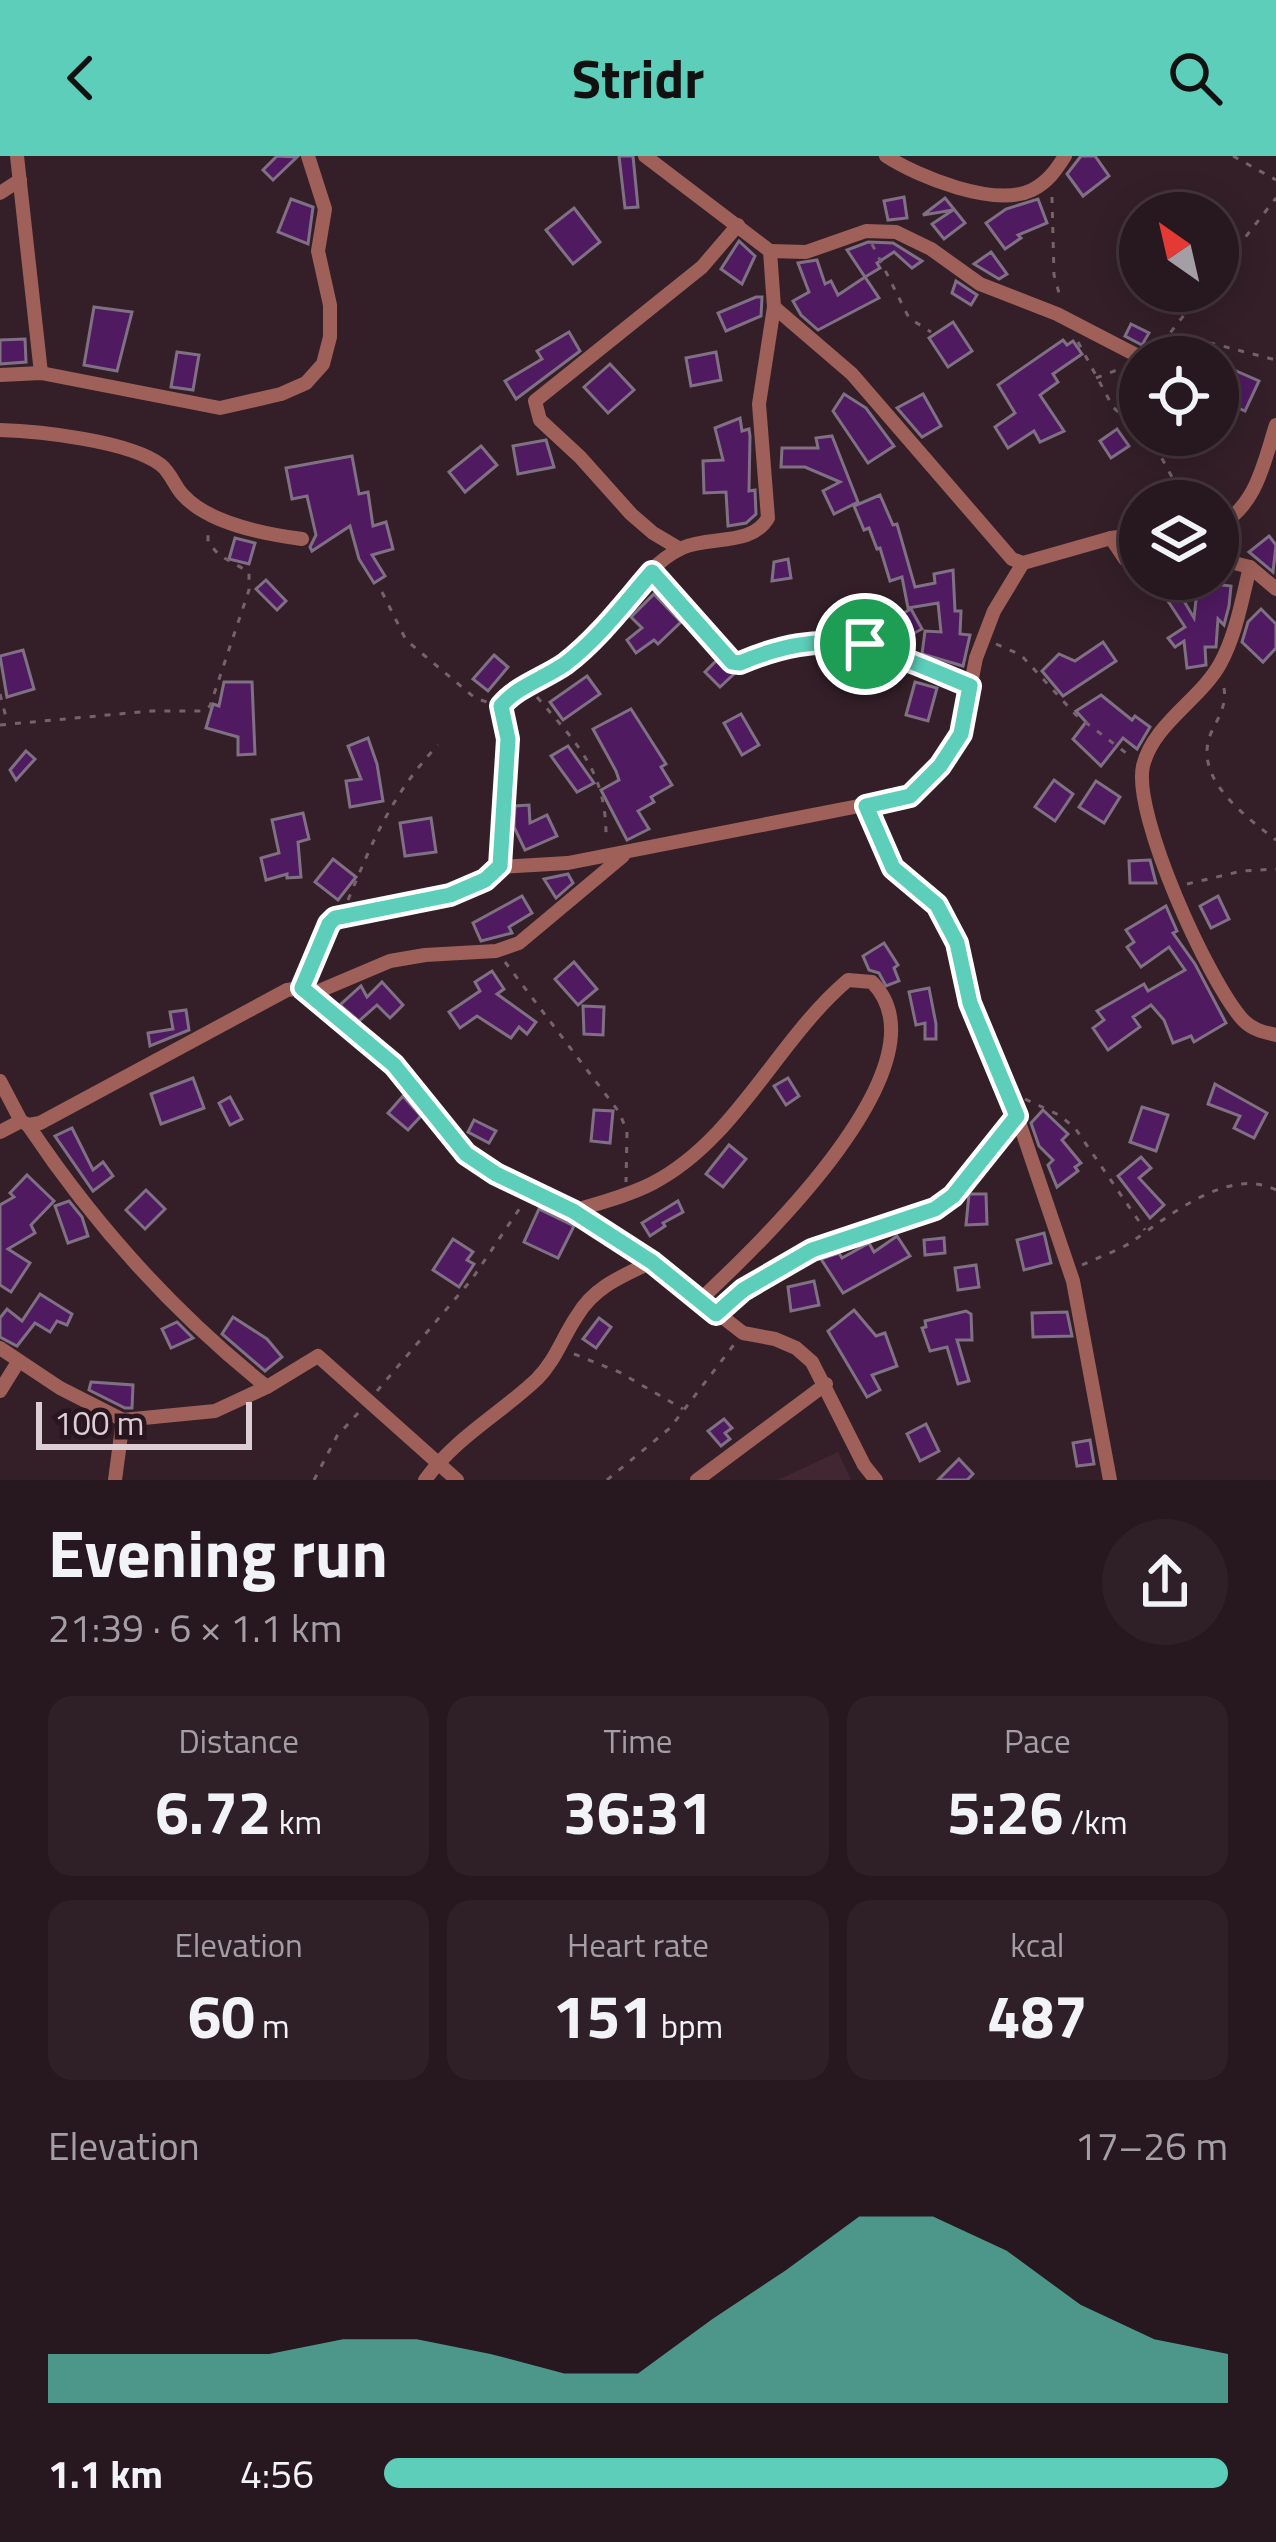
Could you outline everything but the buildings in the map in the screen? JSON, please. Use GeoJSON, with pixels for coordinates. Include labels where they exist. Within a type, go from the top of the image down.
{"type":"FeatureCollection","features":[{"type":"Feature","properties":{"kind":"street"},"geometry":{"type":"LineString","coordinates":[[17,156],[41,373]]}},
{"type":"Feature","properties":{"kind":"street"},"geometry":{"type":"LineString","coordinates":[[0,376],[41,373],[220,408],[306,383],[323,364],[330,337],[330,305],[318,251],[325,209],[308,156]]}},
{"type":"Feature","properties":{"kind":"street"},"geometry":{"type":"LineString","coordinates":[[645,156],[770,251],[806,252],[866,231],[896,232],[931,249],[980,284],[1119,347]]}},
{"type":"Feature","properties":{"kind":"street"},"geometry":{"type":"LineString","coordinates":[[889,157],[926,176],[1006,197],[1030,192],[1052,177],[1065,156]]}},
{"type":"Feature","properties":{"kind":"street"},"geometry":{"type":"LineString","coordinates":[[0,193],[20,180]]}},
{"type":"Feature","properties":{"kind":"street"},"geometry":{"type":"LineString","coordinates":[[680,549],[632,514],[540,420],[535,401],[702,267],[738,225]]}},
{"type":"Feature","properties":{"kind":"street"},"geometry":{"type":"LineString","coordinates":[[500,866],[508,739],[501,706],[587,646],[652,572],[680,549],[750,535],[768,518],[759,404],[774,307],[770,251]]}},
{"type":"Feature","properties":{"kind":"street"},"geometry":{"type":"LineString","coordinates":[[774,307],[852,374],[1012,559],[1023,563],[1119,537]]}},
{"type":"Feature","properties":{"kind":"street"},"geometry":{"type":"LineString","coordinates":[[1239,511],[1257,486],[1276,425]]}},
{"type":"Feature","properties":{"kind":"street"},"geometry":{"type":"LineString","coordinates":[[0,430],[66,436],[142,456],[162,466],[184,497],[200,508],[247,532],[302,539]]}},
{"type":"Feature","properties":{"kind":"street"},"geometry":{"type":"LineString","coordinates":[[1111,538],[1119,550]]}},
{"type":"Feature","properties":{"kind":"street"},"geometry":{"type":"LineString","coordinates":[[307,991],[329,924],[343,913],[450,895],[485,880],[500,866],[627,853],[910,796],[940,766],[961,734],[984,638],[1023,563]]}},
{"type":"Feature","properties":{"kind":"street"},"geometry":{"type":"LineString","coordinates":[[1239,564],[1250,567],[1276,589]]}},
{"type":"Feature","properties":{"kind":"street"},"geometry":{"type":"LineString","coordinates":[[1250,567],[1220,666],[1156,739],[1143,767],[1142,799],[1202,956],[1235,1009],[1257,1031],[1276,1035]]}},
{"type":"Feature","properties":{"kind":"street"},"geometry":{"type":"LineString","coordinates":[[652,572],[732,662],[794,645],[865,644],[970,686]]}},
{"type":"Feature","properties":{"kind":"street"},"geometry":{"type":"LineString","coordinates":[[866,806],[893,868],[937,905],[957,943],[970,1003],[1017,1116],[1069,1270],[1110,1480]]}},
{"type":"Feature","properties":{"kind":"street"},"geometry":{"type":"LineString","coordinates":[[0,1132],[54,1118],[119,1078],[287,990],[307,991],[424,955],[496,951],[539,929],[627,853]]}},
{"type":"Feature","properties":{"kind":"street"},"geometry":{"type":"LineString","coordinates":[[573,1211],[626,1194],[678,1167],[724,1124],[826,998],[848,980],[872,982],[888,1005],[889,1038],[870,1102],[798,1202],[701,1299]]}},
{"type":"Feature","properties":{"kind":"street"},"geometry":{"type":"LineString","coordinates":[[307,991],[394,1065],[466,1154],[573,1211],[652,1262],[743,1333],[796,1348],[826,1384],[864,1465],[876,1480]]}},
{"type":"Feature","properties":{"kind":"street"},"geometry":{"type":"LineString","coordinates":[[0,1082],[114,1244],[232,1360],[267,1387]]}},
{"type":"Feature","properties":{"kind":"street"},"geometry":{"type":"LineString","coordinates":[[716,1314],[743,1290],[812,1250],[935,1209],[953,1196],[1017,1116]]}},
{"type":"Feature","properties":{"kind":"street"},"geometry":{"type":"LineString","coordinates":[[425,1480],[438,1462],[542,1374],[589,1299],[605,1285],[652,1262]]}},
{"type":"Feature","properties":{"kind":"street"},"geometry":{"type":"LineString","coordinates":[[0,1348],[123,1420],[215,1411],[318,1356],[457,1480]]}},
{"type":"Feature","properties":{"kind":"street"},"geometry":{"type":"LineString","coordinates":[[0,1391],[18,1362]]}},
{"type":"Feature","properties":{"kind":"street"},"geometry":{"type":"LineString","coordinates":[[697,1480],[826,1384]]}},
{"type":"Feature","properties":{"kind":"street"},"geometry":{"type":"LineString","coordinates":[[115,1480],[123,1420]]}},
{"type":"Feature","properties":{"kind":"path"},"geometry":{"type":"LineString","coordinates":[[1233,156],[1276,180]]}},
{"type":"Feature","properties":{"kind":"path"},"geometry":{"type":"LineString","coordinates":[[1052,177],[1054,274],[1067,321],[1095,379],[1119,412]]}},
{"type":"Feature","properties":{"kind":"path"},"geometry":{"type":"LineString","coordinates":[[1239,245],[1276,198]]}},
{"type":"Feature","properties":{"kind":"path"},"geometry":{"type":"LineString","coordinates":[[866,231],[909,318],[931,332]]}},
{"type":"Feature","properties":{"kind":"path"},"geometry":{"type":"LineString","coordinates":[[1168,336],[1186,312]]}},
{"type":"Feature","properties":{"kind":"path"},"geometry":{"type":"LineString","coordinates":[[1239,350],[1276,360]]}},
{"type":"Feature","properties":{"kind":"path"},"geometry":{"type":"LineString","coordinates":[[1095,379],[1119,370]]}},
{"type":"Feature","properties":{"kind":"path"},"geometry":{"type":"LineString","coordinates":[[0,725],[203,711],[210,706],[249,590],[250,572],[219,555],[208,542],[208,525],[200,508]]}},
{"type":"Feature","properties":{"kind":"path"},"geometry":{"type":"LineString","coordinates":[[382,592],[406,640],[475,698],[501,706]]}},
{"type":"Feature","properties":{"kind":"path"},"geometry":{"type":"LineString","coordinates":[[984,638],[1021,655],[1076,715],[1143,767]]}},
{"type":"Feature","properties":{"kind":"path"},"geometry":{"type":"LineString","coordinates":[[1220,666],[1226,696],[1205,755],[1210,770],[1245,817],[1276,840]]}},
{"type":"Feature","properties":{"kind":"path"},"geometry":{"type":"LineString","coordinates":[[528,687],[596,770],[606,811],[606,856]]}},
{"type":"Feature","properties":{"kind":"path"},"geometry":{"type":"LineString","coordinates":[[0,694],[8,724]]}},
{"type":"Feature","properties":{"kind":"path"},"geometry":{"type":"LineString","coordinates":[[343,913],[383,817],[408,777],[437,746]]}},
{"type":"Feature","properties":{"kind":"path"},"geometry":{"type":"LineString","coordinates":[[1174,888],[1276,868]]}},
{"type":"Feature","properties":{"kind":"path"},"geometry":{"type":"LineString","coordinates":[[496,951],[619,1112],[627,1131],[626,1194]]}},
{"type":"Feature","properties":{"kind":"path"},"geometry":{"type":"LineString","coordinates":[[1006,1091],[1059,1115],[1075,1128],[1145,1231]]}},
{"type":"Feature","properties":{"kind":"path"},"geometry":{"type":"LineString","coordinates":[[1069,1270],[1130,1243],[1190,1202],[1252,1181],[1276,1190]]}},
{"type":"Feature","properties":{"kind":"path"},"geometry":{"type":"LineString","coordinates":[[314,1480],[337,1436],[472,1279],[534,1189]]}},
{"type":"Feature","properties":{"kind":"path"},"geometry":{"type":"LineString","coordinates":[[608,1480],[686,1411],[743,1333]]}},
{"type":"Feature","properties":{"kind":"path"},"geometry":{"type":"LineString","coordinates":[[561,1350],[619,1372],[686,1411]]}},
{"type":"Feature","properties":{"kind":"shaded area"},"geometry":{"type":"Polygon","coordinates":[[[838,1452],[851,1480],[778,1480],[795,1472],[838,1452]]]}},
{"type":"Feature","properties":{"kind":"route"},"geometry":{"type":"LineString","coordinates":[[652,572],[732,662],[794,645],[865,644],[970,686],[961,734],[940,766],[910,796],[866,806],[893,868],[937,905],[947,921],[957,943],[970,1003],[1017,1116],[953,1196],[935,1209],[812,1250],[743,1290],[716,1314],[652,1262],[573,1211],[466,1154],[394,1065],[302,988],[329,924],[343,913],[450,895],[485,880],[500,866],[508,739],[501,706],[587,646],[652,572]]}}]}
